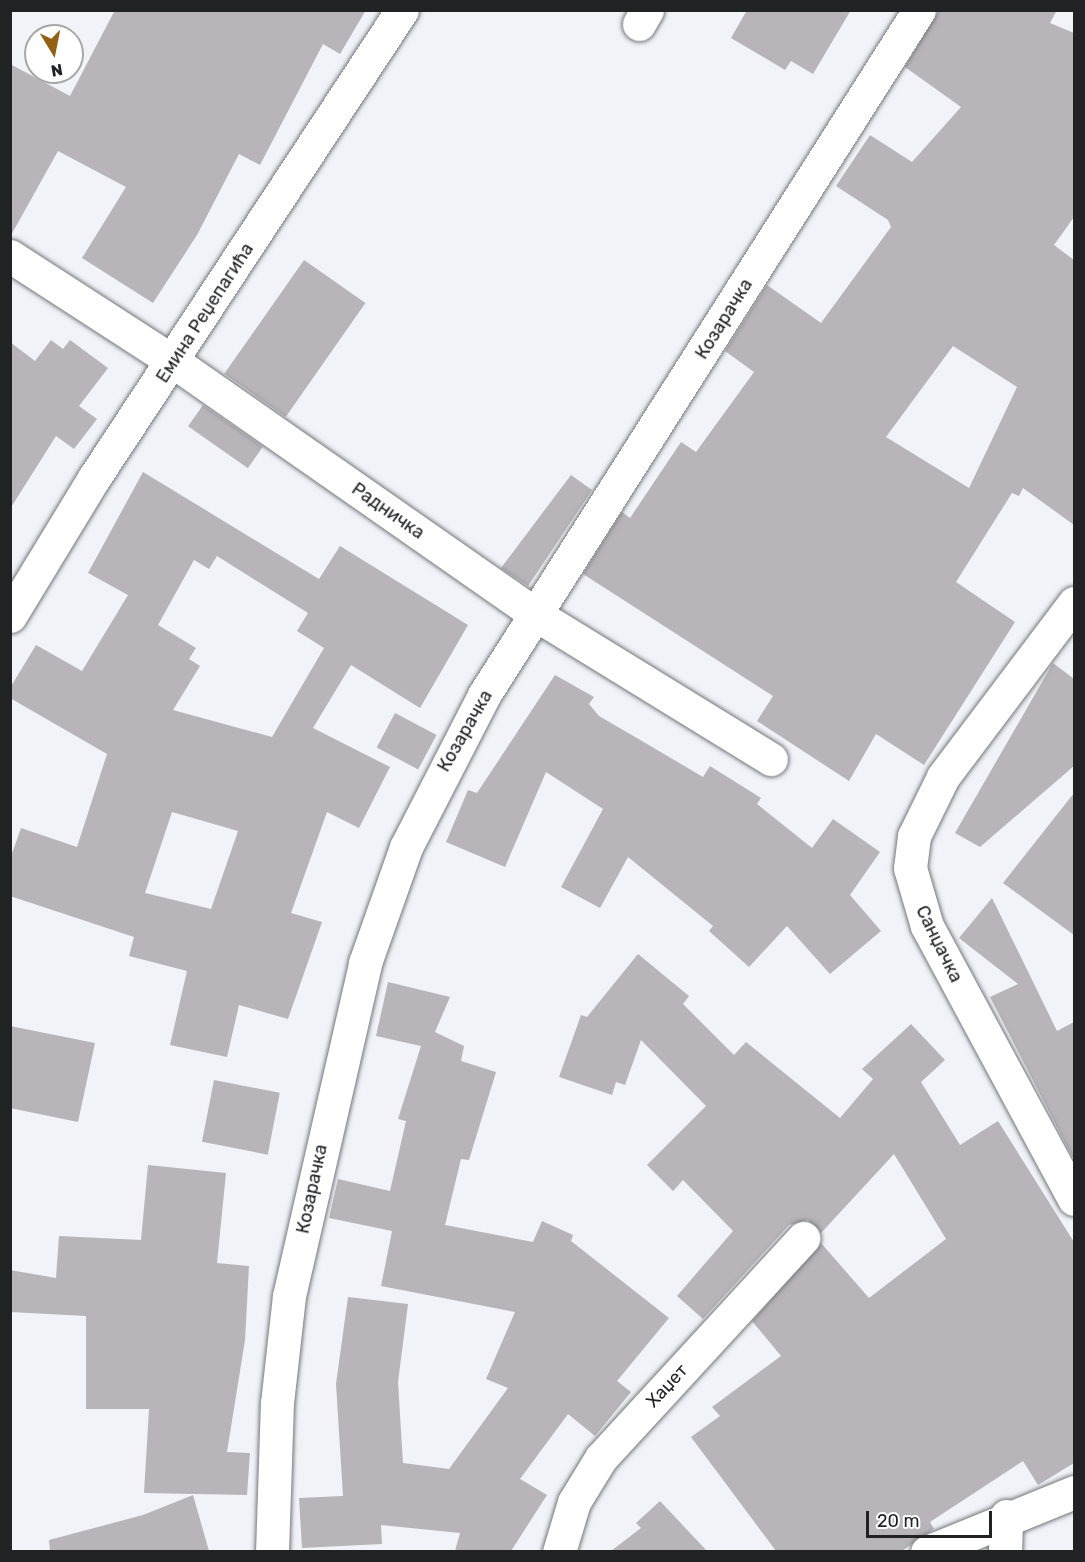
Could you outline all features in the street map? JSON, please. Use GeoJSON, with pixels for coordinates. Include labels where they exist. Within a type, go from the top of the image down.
{"type":"FeatureCollection","features":[{"type":"Feature","properties":{"kind":"street","name":"Емина Реџепагића"},"geometry":{"type":"LineString","coordinates":[[10,616],[94,478],[174,362],[402,10]]}},
{"type":"Feature","properties":{"kind":"street","name":"Козарачка"},"geometry":{"type":"LineString","coordinates":[[272,1551],[277,1403],[289,1296],[365,963],[406,847],[438,779],[535,614],[919,10]]}},
{"type":"Feature","properties":{"kind":"street","name":"Радничка"},"geometry":{"type":"LineString","coordinates":[[10,256],[174,362],[535,614],[771,759]]}},
{"type":"Feature","properties":{"kind":"street","name":"Санџачка"},"geometry":{"type":"LineString","coordinates":[[1074,603],[944,777],[914,836],[910,868],[927,926],[1074,1199]]}},
{"type":"Feature","properties":{"kind":"street","name":"Хаџет"},"geometry":{"type":"LineString","coordinates":[[559,1551],[574,1502],[601,1458],[803,1238]]}},
{"type":"Feature","properties":{"kind":"street"},"geometry":{"type":"LineString","coordinates":[[927,1551],[1006,1516],[1074,1492]]}},
{"type":"Feature","properties":{"kind":"street"},"geometry":{"type":"LineString","coordinates":[[1005,1551],[1006,1516]]}},
{"type":"Feature","properties":{"kind":"building"},"geometry":{"type":"Polygon","coordinates":[[[115,10],[366,10],[340,54],[323,44],[260,165],[239,154],[197,235],[153,303],[82,258],[126,187],[58,151],[10,237],[10,64],[24,71],[24,84],[48,84],[70,96],[76,84],[84,84],[84,69],[115,10]]]}},
{"type":"Feature","properties":{"kind":"building"},"geometry":{"type":"Polygon","coordinates":[[[747,10],[851,10],[813,74],[791,61],[785,70],[731,38],[747,10]]]}},
{"type":"Feature","properties":{"kind":"building"},"geometry":{"type":"Polygon","coordinates":[[[939,10],[1057,10],[1050,23],[1074,33],[1074,217],[1054,245],[1074,260],[1074,525],[1023,488],[1019,496],[1012,493],[956,582],[1015,622],[924,765],[876,734],[849,781],[757,721],[773,696],[583,574],[622,512],[630,518],[681,442],[696,452],[754,372],[725,351],[767,285],[821,323],[891,227],[888,220],[836,186],[870,135],[912,162],[961,107],[905,67],[939,10]],[[953,346],[886,437],[969,488],[1017,387],[953,346]]]}},
{"type":"Feature","properties":{"kind":"building"},"geometry":{"type":"Polygon","coordinates":[[[304,260],[365,303],[286,417],[224,374],[304,260]]]}},
{"type":"Feature","properties":{"kind":"building"},"geometry":{"type":"Polygon","coordinates":[[[51,340],[63,349],[70,340],[108,368],[79,406],[97,419],[74,449],[56,436],[10,509],[10,342],[35,361],[51,340]]]}},
{"type":"Feature","properties":{"kind":"building"},"geometry":{"type":"Polygon","coordinates":[[[203,405],[263,447],[248,468],[188,426],[203,405]]]}},
{"type":"Feature","properties":{"kind":"building"},"geometry":{"type":"Polygon","coordinates":[[[143,472],[319,579],[340,546],[468,625],[420,708],[351,665],[313,728],[390,767],[359,828],[327,812],[291,913],[322,922],[288,1019],[239,1005],[227,1057],[170,1045],[187,971],[129,956],[134,937],[10,896],[10,859],[21,828],[77,847],[107,754],[10,698],[10,688],[36,645],[82,671],[128,595],[88,573],[143,472]],[[217,556],[209,569],[194,560],[158,625],[196,648],[189,659],[200,666],[173,710],[272,737],[324,648],[297,631],[308,613],[217,556]],[[172,812],[145,893],[211,909],[238,831],[172,812]]]}},
{"type":"Feature","properties":{"kind":"building"},"geometry":{"type":"Polygon","coordinates":[[[571,475],[592,490],[528,586],[501,568],[571,475]]]}},
{"type":"Feature","properties":{"kind":"building"},"geometry":{"type":"Polygon","coordinates":[[[1053,663],[1074,679],[1074,766],[980,847],[955,833],[1053,663]]]}},
{"type":"Feature","properties":{"kind":"building"},"geometry":{"type":"Polygon","coordinates":[[[555,675],[594,697],[589,704],[599,716],[703,777],[710,766],[761,798],[757,804],[812,848],[833,819],[880,852],[850,895],[881,931],[830,974],[787,926],[749,967],[709,931],[713,926],[628,857],[600,908],[561,887],[603,809],[546,772],[505,867],[446,842],[468,790],[477,793],[555,675]]]}},
{"type":"Feature","properties":{"kind":"building"},"geometry":{"type":"Polygon","coordinates":[[[395,713],[436,735],[418,770],[377,747],[395,713]]]}},
{"type":"Feature","properties":{"kind":"building"},"geometry":{"type":"Polygon","coordinates":[[[1074,793],[1074,935],[1003,883],[1074,793]]]}},
{"type":"Feature","properties":{"kind":"building"},"geometry":{"type":"Polygon","coordinates":[[[992,898],[1057,1031],[1074,1022],[1074,1160],[990,997],[1018,984],[959,938],[992,898]]]}},
{"type":"Feature","properties":{"kind":"building"},"geometry":{"type":"Polygon","coordinates":[[[638,954],[689,996],[683,1004],[734,1055],[746,1042],[840,1118],[873,1079],[862,1069],[911,1024],[945,1060],[921,1082],[960,1145],[998,1121],[1074,1242],[1074,1463],[1038,1485],[1023,1461],[930,1522],[934,1529],[902,1551],[776,1551],[691,1437],[720,1416],[712,1407],[781,1356],[752,1321],[821,1243],[869,1298],[946,1239],[894,1154],[821,1233],[808,1220],[789,1225],[703,1319],[677,1296],[733,1231],[683,1180],[673,1191],[647,1165],[706,1106],[641,1040],[625,1085],[616,1082],[612,1095],[559,1077],[581,1015],[587,1017],[638,954]]]}},
{"type":"Feature","properties":{"kind":"building"},"geometry":{"type":"Polygon","coordinates":[[[388,982],[450,997],[435,1032],[464,1046],[461,1061],[496,1072],[469,1160],[461,1159],[445,1225],[533,1242],[542,1221],[573,1235],[571,1241],[669,1318],[617,1381],[631,1392],[595,1436],[568,1414],[520,1479],[547,1495],[511,1551],[455,1551],[460,1533],[381,1525],[382,1544],[302,1548],[299,1498],[343,1496],[336,1384],[348,1297],[408,1304],[398,1382],[403,1463],[449,1469],[508,1388],[486,1379],[515,1312],[381,1286],[392,1231],[329,1218],[338,1179],[390,1191],[406,1121],[398,1119],[421,1046],[376,1036],[388,982]]]}},
{"type":"Feature","properties":{"kind":"building"},"geometry":{"type":"Polygon","coordinates":[[[10,1026],[95,1043],[78,1122],[10,1108],[10,1026]]]}},
{"type":"Feature","properties":{"kind":"building"},"geometry":{"type":"Polygon","coordinates":[[[214,1080],[280,1093],[268,1155],[202,1142],[214,1080]]]}},
{"type":"Feature","properties":{"kind":"building"},"geometry":{"type":"Polygon","coordinates":[[[148,1165],[226,1173],[217,1263],[249,1266],[245,1340],[227,1452],[250,1453],[247,1495],[144,1493],[149,1409],[86,1409],[86,1316],[10,1312],[10,1270],[56,1278],[59,1236],[141,1240],[148,1165]]]}},
{"type":"Feature","properties":{"kind":"building"},"geometry":{"type":"Polygon","coordinates":[[[193,1495],[209,1551],[50,1551],[49,1540],[143,1515],[193,1495]]]}},
{"type":"Feature","properties":{"kind":"building"},"geometry":{"type":"Polygon","coordinates":[[[660,1501],[707,1551],[611,1551],[641,1528],[636,1523],[660,1501]]]}}]}
